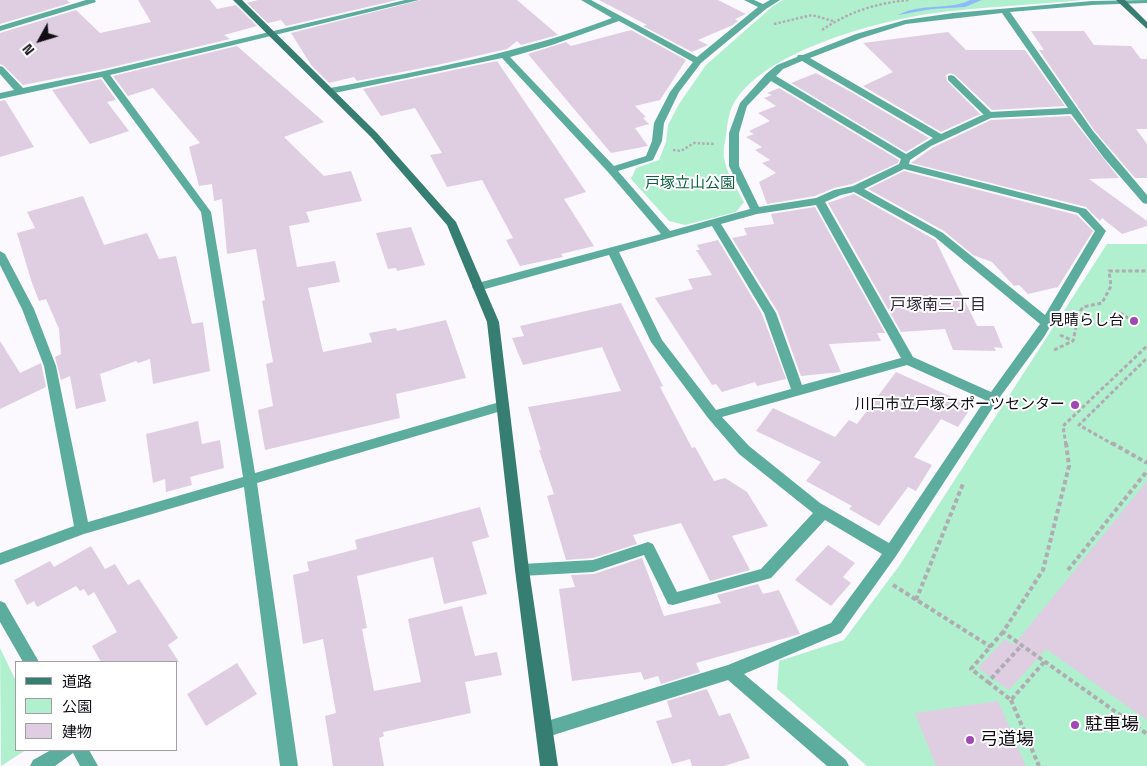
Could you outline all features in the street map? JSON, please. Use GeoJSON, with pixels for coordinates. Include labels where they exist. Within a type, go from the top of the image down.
{"type":"FeatureCollection","features":[{"type":"Feature","properties":{"kind":"street"},"geometry":{"type":"LineString","coordinates":[[0,29],[92,2],[90,0]]}},
{"type":"Feature","properties":{"kind":"street"},"geometry":{"type":"LineString","coordinates":[[237,0],[374,135],[452,224],[493,322],[522,570],[549,766]]}},
{"type":"Feature","properties":{"kind":"street"},"geometry":{"type":"LineString","coordinates":[[0,96],[104,74],[415,0]]}},
{"type":"Feature","properties":{"kind":"street"},"geometry":{"type":"LineString","coordinates":[[585,0],[698,61]]}},
{"type":"Feature","properties":{"kind":"street"},"geometry":{"type":"LineString","coordinates":[[748,0],[763,7]]}},
{"type":"Feature","properties":{"kind":"street"},"geometry":{"type":"LineString","coordinates":[[612,170],[650,158],[657,141],[659,123],[675,92],[698,61],[763,7],[776,0]]}},
{"type":"Feature","properties":{"kind":"street"},"geometry":{"type":"LineString","coordinates":[[756,211],[734,166],[734,133],[743,105],[780,67],[801,57],[867,33],[905,22],[1120,0],[1147,1]]}},
{"type":"Feature","properties":{"kind":"street"},"geometry":{"type":"LineString","coordinates":[[1120,0],[1147,27]]}},
{"type":"Feature","properties":{"kind":"street"},"geometry":{"type":"LineString","coordinates":[[1005,11],[1073,111],[1124,176],[1147,200]]}},
{"type":"Feature","properties":{"kind":"street"},"geometry":{"type":"LineString","coordinates":[[330,91],[505,56],[598,27],[620,18]]}},
{"type":"Feature","properties":{"kind":"street"},"geometry":{"type":"LineString","coordinates":[[505,56],[612,170],[668,235]]}},
{"type":"Feature","properties":{"kind":"street"},"geometry":{"type":"LineString","coordinates":[[801,57],[940,138]]}},
{"type":"Feature","properties":{"kind":"street"},"geometry":{"type":"LineString","coordinates":[[0,69],[21,92]]}},
{"type":"Feature","properties":{"kind":"street"},"geometry":{"type":"LineString","coordinates":[[104,74],[206,212],[250,481],[289,766]]}},
{"type":"Feature","properties":{"kind":"street"},"geometry":{"type":"LineString","coordinates":[[544,730],[730,672],[836,628],[891,552],[993,398],[1051,328],[1101,231],[1082,211],[904,162],[770,76]]}},
{"type":"Feature","properties":{"kind":"street"},"geometry":{"type":"LineString","coordinates":[[951,78],[989,115]]}},
{"type":"Feature","properties":{"kind":"street"},"geometry":{"type":"LineString","coordinates":[[478,287],[756,211],[819,201],[838,192],[856,189],[904,162],[940,138],[989,115],[1073,111]]}},
{"type":"Feature","properties":{"kind":"street"},"geometry":{"type":"LineString","coordinates":[[856,189],[939,235],[1051,328]]}},
{"type":"Feature","properties":{"kind":"street"},"geometry":{"type":"LineString","coordinates":[[819,201],[826,210],[908,360],[993,398]]}},
{"type":"Feature","properties":{"kind":"street"},"geometry":{"type":"LineString","coordinates":[[715,222],[770,313],[798,391]]}},
{"type":"Feature","properties":{"kind":"street"},"geometry":{"type":"LineString","coordinates":[[613,250],[657,342],[713,415],[744,450],[823,512],[891,552]]}},
{"type":"Feature","properties":{"kind":"street"},"geometry":{"type":"LineString","coordinates":[[0,254],[28,308],[50,366],[82,529]]}},
{"type":"Feature","properties":{"kind":"street"},"geometry":{"type":"LineString","coordinates":[[713,415],[908,360]]}},
{"type":"Feature","properties":{"kind":"street"},"geometry":{"type":"LineString","coordinates":[[0,559],[82,529],[503,406]]}},
{"type":"Feature","properties":{"kind":"street"},"geometry":{"type":"LineString","coordinates":[[522,570],[593,566],[648,548],[673,599],[766,574],[823,512]]}},
{"type":"Feature","properties":{"kind":"street"},"geometry":{"type":"LineString","coordinates":[[0,608],[30,661]]}},
{"type":"Feature","properties":{"kind":"street"},"geometry":{"type":"LineString","coordinates":[[730,672],[840,766]]}},
{"type":"Feature","properties":{"kind":"street"},"geometry":{"type":"LineString","coordinates":[[39,766],[64,751]]}},
{"type":"Feature","properties":{"kind":"street"},"geometry":{"type":"LineString","coordinates":[[81,751],[89,766]]}},
{"type":"Feature","properties":{"kind":"path"},"geometry":{"type":"LineString","coordinates":[[818,34],[834,21],[878,5],[909,0]]}},
{"type":"Feature","properties":{"kind":"path"},"geometry":{"type":"LineString","coordinates":[[768,25],[812,15],[834,21]]}},
{"type":"Feature","properties":{"kind":"path"},"geometry":{"type":"LineString","coordinates":[[677,150],[694,143],[716,144],[718,150]]}},
{"type":"Feature","properties":{"kind":"path"},"geometry":{"type":"LineString","coordinates":[[1073,341],[1079,313],[1083,307],[1102,303],[1111,286],[1108,269],[1147,271]]}},
{"type":"Feature","properties":{"kind":"path"},"geometry":{"type":"LineString","coordinates":[[1120,313],[1128,318]]}},
{"type":"Feature","properties":{"kind":"path"},"geometry":{"type":"LineString","coordinates":[[1051,328],[1073,341]]}},
{"type":"Feature","properties":{"kind":"path"},"geometry":{"type":"LineString","coordinates":[[1046,353],[1073,341]]}},
{"type":"Feature","properties":{"kind":"path"},"geometry":{"type":"LineString","coordinates":[[1039,766],[1011,700],[971,669],[1003,632],[1043,570],[1069,466],[1063,426],[1147,346]]}},
{"type":"Feature","properties":{"kind":"path"},"geometry":{"type":"LineString","coordinates":[[1147,358],[1079,425],[1147,463]]}},
{"type":"Feature","properties":{"kind":"path"},"geometry":{"type":"LineString","coordinates":[[1068,570],[1147,471]]}},
{"type":"Feature","properties":{"kind":"path"},"geometry":{"type":"LineString","coordinates":[[916,600],[966,477]]}},
{"type":"Feature","properties":{"kind":"path"},"geometry":{"type":"LineString","coordinates":[[893,585],[990,646]]}},
{"type":"Feature","properties":{"kind":"path"},"geometry":{"type":"LineString","coordinates":[[1003,632],[1147,734]]}},
{"type":"Feature","properties":{"kind":"path"},"geometry":{"type":"LineString","coordinates":[[988,682],[1022,645]]}},
{"type":"Feature","properties":{"kind":"path"},"geometry":{"type":"LineString","coordinates":[[1011,700],[1045,661]]}},
{"type":"Feature","properties":{"kind":"green space","name":"戸塚立山公園"},"geometry":{"type":"Polygon","coordinates":[[[783,0],[1083,0],[967,10],[905,18],[847,33],[787,58],[762,74],[742,92],[730,112],[724,157],[729,175],[744,202],[736,212],[685,225],[669,221],[631,179],[636,168],[659,160],[666,142],[668,125],[679,104],[706,65],[773,6],[783,0]]]}},
{"type":"Feature","properties":{"kind":"green space","name":"川口市立戸塚スポーツセンター"},"geometry":{"type":"Polygon","coordinates":[[[1107,244],[1147,244],[1147,766],[867,766],[777,689],[779,661],[844,640],[899,566],[1107,244]]]}},
{"type":"Feature","properties":{"kind":"green space"},"geometry":{"type":"Polygon","coordinates":[[[0,648],[15,679],[15,751],[24,751],[1,766],[0,648]]]}},
{"type":"Feature","properties":{"kind":"water"},"geometry":{"type":"Polygon","coordinates":[[[970,0],[982,0],[965,7],[932,9],[898,15],[916,9],[954,5],[970,0]]]}},
{"type":"Feature","properties":{"kind":"building"},"geometry":{"type":"Polygon","coordinates":[[[0,0],[67,0],[70,3],[0,24],[0,0]]]}},
{"type":"Feature","properties":{"kind":"building"},"geometry":{"type":"Polygon","coordinates":[[[138,0],[210,0],[217,9],[236,5],[257,26],[224,35],[230,39],[104,69],[23,85],[0,64],[0,33],[76,10],[100,33],[151,22],[138,0]]]}},
{"type":"Feature","properties":{"kind":"building"},"geometry":{"type":"Polygon","coordinates":[[[258,0],[397,0],[286,26],[281,20],[268,23],[247,3],[258,0]]]}},
{"type":"Feature","properties":{"kind":"building"},"geometry":{"type":"Polygon","coordinates":[[[421,0],[517,0],[558,35],[521,45],[517,41],[507,49],[437,65],[357,81],[354,77],[329,83],[311,65],[291,33],[421,0]]]}},
{"type":"Feature","properties":{"kind":"building"},"geometry":{"type":"Polygon","coordinates":[[[599,0],[718,0],[746,14],[735,19],[738,21],[733,25],[698,40],[708,45],[692,52],[643,26],[647,25],[599,0]]]}},
{"type":"Feature","properties":{"kind":"building"},"geometry":{"type":"Polygon","coordinates":[[[631,30],[686,60],[660,100],[635,106],[646,117],[643,118],[649,124],[635,128],[648,146],[611,153],[528,54],[566,42],[571,46],[631,30]]]}},
{"type":"Feature","properties":{"kind":"building"},"geometry":{"type":"Polygon","coordinates":[[[1031,31],[1084,31],[1094,45],[1131,46],[1141,59],[1147,59],[1147,129],[1136,129],[1147,144],[1147,178],[1135,178],[1094,130],[1039,50],[1044,50],[1031,31]]]}},
{"type":"Feature","properties":{"kind":"building"},"geometry":{"type":"Polygon","coordinates":[[[948,32],[966,50],[1025,50],[1065,106],[992,110],[955,75],[950,73],[946,75],[947,81],[980,114],[941,132],[863,86],[893,72],[863,43],[948,32]]]}},
{"type":"Feature","properties":{"kind":"building"},"geometry":{"type":"Polygon","coordinates":[[[237,46],[324,122],[284,137],[324,176],[351,171],[362,201],[306,212],[310,222],[289,226],[297,267],[335,261],[340,282],[308,288],[323,352],[372,342],[369,333],[396,328],[397,331],[446,320],[466,378],[396,394],[400,418],[265,450],[258,410],[273,406],[266,364],[273,362],[262,301],[265,300],[256,249],[227,254],[222,199],[214,201],[212,184],[199,186],[189,147],[200,143],[153,88],[128,96],[113,76],[237,46]]]}},
{"type":"Feature","properties":{"kind":"building"},"geometry":{"type":"Polygon","coordinates":[[[497,61],[586,192],[564,199],[594,246],[561,254],[563,257],[520,266],[506,240],[513,238],[482,180],[447,187],[430,155],[442,153],[415,108],[381,116],[363,89],[497,61]]]}},
{"type":"Feature","properties":{"kind":"building"},"geometry":{"type":"Polygon","coordinates":[[[816,73],[929,138],[906,152],[791,83],[816,73]]]}},
{"type":"Feature","properties":{"kind":"building"},"geometry":{"type":"Polygon","coordinates":[[[101,79],[116,100],[107,102],[129,131],[90,144],[52,90],[101,79]]]}},
{"type":"Feature","properties":{"kind":"building"},"geometry":{"type":"Polygon","coordinates":[[[779,88],[899,160],[898,163],[852,184],[834,188],[815,196],[767,204],[759,182],[776,173],[762,163],[770,160],[755,150],[762,147],[746,137],[754,134],[749,131],[770,121],[758,113],[776,106],[764,98],[772,95],[767,93],[779,88]]]}},
{"type":"Feature","properties":{"kind":"building"},"geometry":{"type":"Polygon","coordinates":[[[5,100],[34,147],[0,157],[0,101],[5,100]]]}},
{"type":"Feature","properties":{"kind":"building"},"geometry":{"type":"Polygon","coordinates":[[[1070,116],[1119,178],[1089,179],[1147,221],[1147,226],[1122,234],[1102,218],[1100,221],[1086,207],[911,163],[932,148],[991,120],[1070,116]]]}},
{"type":"Feature","properties":{"kind":"building"},"geometry":{"type":"Polygon","coordinates":[[[904,171],[1077,215],[1093,231],[1058,287],[1028,294],[1019,285],[1014,286],[992,262],[973,255],[944,231],[868,189],[904,171]]]}},
{"type":"Feature","properties":{"kind":"building"},"geometry":{"type":"Polygon","coordinates":[[[854,194],[937,241],[977,326],[994,326],[1003,348],[994,347],[996,351],[953,350],[945,329],[901,332],[828,203],[854,194]]]}},
{"type":"Feature","properties":{"kind":"building"},"geometry":{"type":"Polygon","coordinates":[[[83,196],[104,245],[147,233],[159,259],[176,256],[192,324],[203,322],[210,371],[153,384],[150,359],[138,363],[136,361],[100,374],[106,401],[76,409],[70,376],[61,380],[55,357],[61,354],[59,329],[46,299],[39,301],[17,233],[35,228],[27,212],[83,196]]]}},
{"type":"Feature","properties":{"kind":"building"},"geometry":{"type":"Polygon","coordinates":[[[815,207],[885,333],[877,333],[881,341],[829,344],[841,372],[801,376],[778,312],[732,238],[747,235],[744,228],[774,224],[771,214],[815,207]]]}},
{"type":"Feature","properties":{"kind":"building"},"geometry":{"type":"Polygon","coordinates":[[[411,227],[425,265],[397,271],[396,268],[388,269],[376,233],[411,227]]]}},
{"type":"Feature","properties":{"kind":"building"},"geometry":{"type":"Polygon","coordinates":[[[718,240],[762,314],[786,379],[757,386],[755,382],[722,392],[716,384],[712,385],[655,298],[693,289],[688,279],[712,275],[696,250],[700,250],[697,245],[718,240]]]}},
{"type":"Feature","properties":{"kind":"building"},"geometry":{"type":"Polygon","coordinates":[[[621,303],[663,386],[660,387],[692,448],[695,447],[714,481],[725,478],[747,492],[768,526],[732,536],[750,570],[710,581],[681,523],[633,535],[637,544],[593,558],[566,560],[547,496],[554,494],[539,450],[541,450],[528,407],[621,391],[602,347],[523,365],[512,338],[524,336],[520,326],[621,303]]]}},
{"type":"Feature","properties":{"kind":"building"},"geometry":{"type":"Polygon","coordinates":[[[0,341],[20,373],[41,363],[46,387],[0,409],[0,341]]]}},
{"type":"Feature","properties":{"kind":"building"},"geometry":{"type":"Polygon","coordinates":[[[896,372],[972,406],[958,427],[941,419],[914,457],[932,465],[916,491],[908,487],[879,526],[849,509],[852,506],[806,481],[821,462],[756,431],[773,408],[835,437],[849,420],[857,424],[896,372]]]}},
{"type":"Feature","properties":{"kind":"building"},"geometry":{"type":"Polygon","coordinates":[[[198,421],[202,444],[220,440],[224,468],[190,477],[192,485],[166,492],[165,479],[153,483],[146,434],[198,421]]]}},
{"type":"Feature","properties":{"kind":"building"},"geometry":{"type":"Polygon","coordinates":[[[1147,481],[1147,720],[1046,649],[1009,690],[978,668],[1005,639],[1014,645],[1147,481]]]}},
{"type":"Feature","properties":{"kind":"building"},"geometry":{"type":"Polygon","coordinates":[[[480,507],[489,537],[472,542],[487,594],[444,604],[433,557],[357,576],[367,628],[362,629],[374,691],[421,682],[408,619],[462,606],[475,656],[497,652],[502,675],[465,682],[471,713],[383,732],[384,736],[379,738],[384,766],[333,766],[325,716],[336,713],[323,639],[303,644],[293,575],[309,571],[307,562],[357,549],[355,540],[480,507]]]}},
{"type":"Feature","properties":{"kind":"building"},"geometry":{"type":"Polygon","coordinates":[[[828,545],[855,563],[843,577],[851,583],[831,606],[795,580],[828,545]]]}},
{"type":"Feature","properties":{"kind":"building"},"geometry":{"type":"Polygon","coordinates":[[[91,546],[105,569],[115,564],[128,585],[139,579],[178,638],[168,645],[179,662],[100,661],[92,646],[117,632],[94,592],[88,596],[84,589],[80,591],[76,586],[37,607],[34,601],[27,605],[14,580],[50,561],[54,567],[91,546]]]}},
{"type":"Feature","properties":{"kind":"building"},"geometry":{"type":"Polygon","coordinates":[[[642,558],[664,616],[721,603],[717,595],[758,584],[763,594],[779,590],[800,634],[696,663],[700,672],[661,684],[658,676],[644,680],[641,672],[572,681],[559,589],[575,587],[571,575],[594,574],[642,558]]]}},
{"type":"Feature","properties":{"kind":"building"},"geometry":{"type":"Polygon","coordinates":[[[237,663],[257,694],[206,726],[187,694],[237,663]]]}},
{"type":"Feature","properties":{"kind":"building"},"geometry":{"type":"Polygon","coordinates":[[[707,689],[719,716],[730,713],[750,758],[724,766],[692,766],[690,759],[672,764],[656,721],[672,717],[667,701],[707,689]]]}},
{"type":"Feature","properties":{"kind":"building","name":"弓道場"},"geometry":{"type":"Polygon","coordinates":[[[998,701],[1026,766],[936,766],[915,713],[998,701]]]}},
{"type":"Feature","properties":{"kind":"place","name":"見晴らし台"},"geometry":{"type":"Point","coordinates":[1134,321]}},
{"type":"Feature","properties":{"kind":"place","name":"川口市立戸塚スポーツセンター"},"geometry":{"type":"Point","coordinates":[1075,405]}},
{"type":"Feature","properties":{"kind":"place","name":"駐車場"},"geometry":{"type":"Point","coordinates":[1075,725]}},
{"type":"Feature","properties":{"kind":"place","name":"弓道場"},"geometry":{"type":"Point","coordinates":[970,740]}},
{"type":"Feature","properties":{"kind":"district","name":"戸塚南三丁目"},"geometry":{"type":"Point","coordinates":[938,306]}}]}
